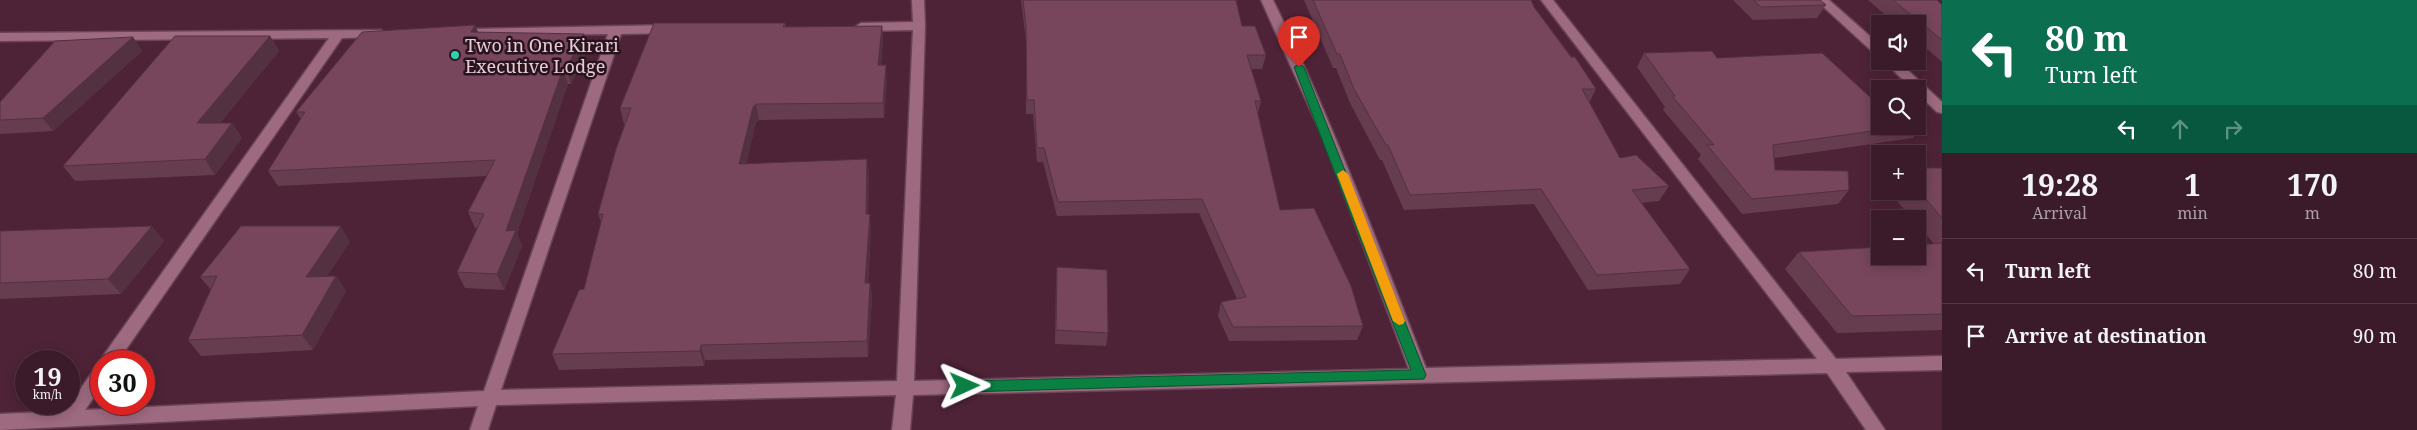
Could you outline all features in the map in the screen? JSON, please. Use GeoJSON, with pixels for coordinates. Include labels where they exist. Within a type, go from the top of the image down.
{"type":"FeatureCollection","features":[{"type":"Feature","properties":{"kind":"street"},"geometry":{"type":"LineString","coordinates":[[900,430],[906,388],[920,26],[918,0]]}},
{"type":"Feature","properties":{"kind":"street"},"geometry":{"type":"LineString","coordinates":[[1267,0],[1293,50],[1420,375]]}},
{"type":"Feature","properties":{"kind":"street"},"geometry":{"type":"LineString","coordinates":[[1547,0],[1831,365],[1876,430]]}},
{"type":"Feature","properties":{"kind":"street"},"geometry":{"type":"LineString","coordinates":[[1822,0],[1871,44]]}},
{"type":"Feature","properties":{"kind":"street"},"geometry":{"type":"LineString","coordinates":[[851,27],[920,26]]}},
{"type":"Feature","properties":{"kind":"street"},"geometry":{"type":"LineString","coordinates":[[457,33],[684,29]]}},
{"type":"Feature","properties":{"kind":"street"},"geometry":{"type":"LineString","coordinates":[[479,430],[488,398],[616,30]]}},
{"type":"Feature","properties":{"kind":"street"},"geometry":{"type":"LineString","coordinates":[[0,37],[398,34]]}},
{"type":"Feature","properties":{"kind":"street"},"geometry":{"type":"LineString","coordinates":[[117,350],[338,35]]}},
{"type":"Feature","properties":{"kind":"street"},"geometry":{"type":"LineString","coordinates":[[1900,70],[1942,109]]}},
{"type":"Feature","properties":{"kind":"street"},"geometry":{"type":"LineString","coordinates":[[0,422],[71,417],[488,398],[1942,362]]}},
{"type":"Feature","properties":{"kind":"street"},"geometry":{"type":"LineString","coordinates":[[71,417],[90,389]]}},
{"type":"Feature","properties":{"kind":"building"},"geometry":{"type":"Polygon","coordinates":[[[1023,0],[1236,0],[1242,26],[1255,26],[1266,55],[1247,55],[1261,101],[1255,101],[1280,210],[1314,208],[1351,286],[1363,326],[1233,327],[1221,302],[1246,297],[1202,199],[1058,202],[1044,148],[1037,148],[1034,100],[1027,100],[1026,27],[1023,0]]]}},
{"type":"Feature","properties":{"kind":"building"},"geometry":{"type":"Polygon","coordinates":[[[1313,0],[1531,0],[1534,7],[1571,57],[1575,57],[1596,89],[1582,89],[1620,158],[1636,155],[1669,186],[1632,190],[1690,269],[1597,275],[1541,189],[1410,195],[1388,145],[1386,145],[1354,89],[1340,54],[1337,54],[1313,0]]]}},
{"type":"Feature","properties":{"kind":"building"},"geometry":{"type":"Polygon","coordinates":[[[1754,0],[1820,0],[1826,5],[1761,7],[1754,0]]]}},
{"type":"Feature","properties":{"kind":"building"},"geometry":{"type":"Polygon","coordinates":[[[1893,0],[1937,0],[1942,5],[1942,40],[1926,27],[1926,15],[1911,15],[1893,0]]]}},
{"type":"Feature","properties":{"kind":"building"},"geometry":{"type":"Polygon","coordinates":[[[654,23],[785,23],[783,27],[882,26],[878,65],[886,65],[883,103],[756,104],[753,107],[739,164],[867,159],[866,214],[870,214],[865,283],[870,283],[867,341],[701,345],[700,351],[552,354],[579,290],[584,289],[603,214],[598,214],[616,149],[631,108],[620,108],[654,23]]]}},
{"type":"Feature","properties":{"kind":"building"},"geometry":{"type":"Polygon","coordinates":[[[475,25],[471,32],[584,34],[566,69],[563,69],[506,231],[516,230],[497,274],[457,272],[484,214],[468,212],[495,160],[268,171],[305,112],[296,112],[362,32],[475,25]]]}},
{"type":"Feature","properties":{"kind":"building"},"geometry":{"type":"Polygon","coordinates":[[[175,36],[270,36],[197,123],[232,123],[205,159],[63,166],[175,36]]]}},
{"type":"Feature","properties":{"kind":"building"},"geometry":{"type":"Polygon","coordinates":[[[133,37],[43,118],[0,120],[0,102],[55,41],[133,37]]]}},
{"type":"Feature","properties":{"kind":"building"},"geometry":{"type":"Polygon","coordinates":[[[1712,51],[1717,58],[1822,53],[1871,97],[1871,131],[1773,145],[1775,170],[1848,171],[1849,190],[1752,199],[1707,145],[1714,145],[1672,96],[1675,96],[1644,53],[1712,51]]]}},
{"type":"Feature","properties":{"kind":"building"},"geometry":{"type":"Polygon","coordinates":[[[1926,168],[1942,168],[1942,218],[1926,199],[1926,168]]]}},
{"type":"Feature","properties":{"kind":"building"},"geometry":{"type":"Polygon","coordinates":[[[152,226],[108,279],[0,283],[0,231],[152,226]]]}},
{"type":"Feature","properties":{"kind":"building"},"geometry":{"type":"Polygon","coordinates":[[[241,226],[341,226],[306,277],[336,276],[302,335],[188,340],[217,276],[200,277],[241,226]]]}},
{"type":"Feature","properties":{"kind":"building"},"geometry":{"type":"Polygon","coordinates":[[[1942,243],[1942,314],[1852,316],[1799,252],[1871,248],[1871,265],[1926,265],[1926,244],[1942,243]]]}},
{"type":"Feature","properties":{"kind":"building"},"geometry":{"type":"Polygon","coordinates":[[[1057,267],[1107,270],[1108,333],[1056,330],[1057,267]]]}},
{"type":"Feature","properties":{"kind":"slow traffic"},"geometry":{"type":"LineString","coordinates":[[1343,174],[1399,321]]}},
{"type":"Feature","properties":{"kind":"place","name":"Two in One Kirari Executive Lodge"},"geometry":{"type":"Point","coordinates":[455,55]}},
{"type":"Feature","properties":{"kind":"route"},"geometry":{"type":"LineString","coordinates":[[965,386],[1420,375],[1299,67]]}}]}
